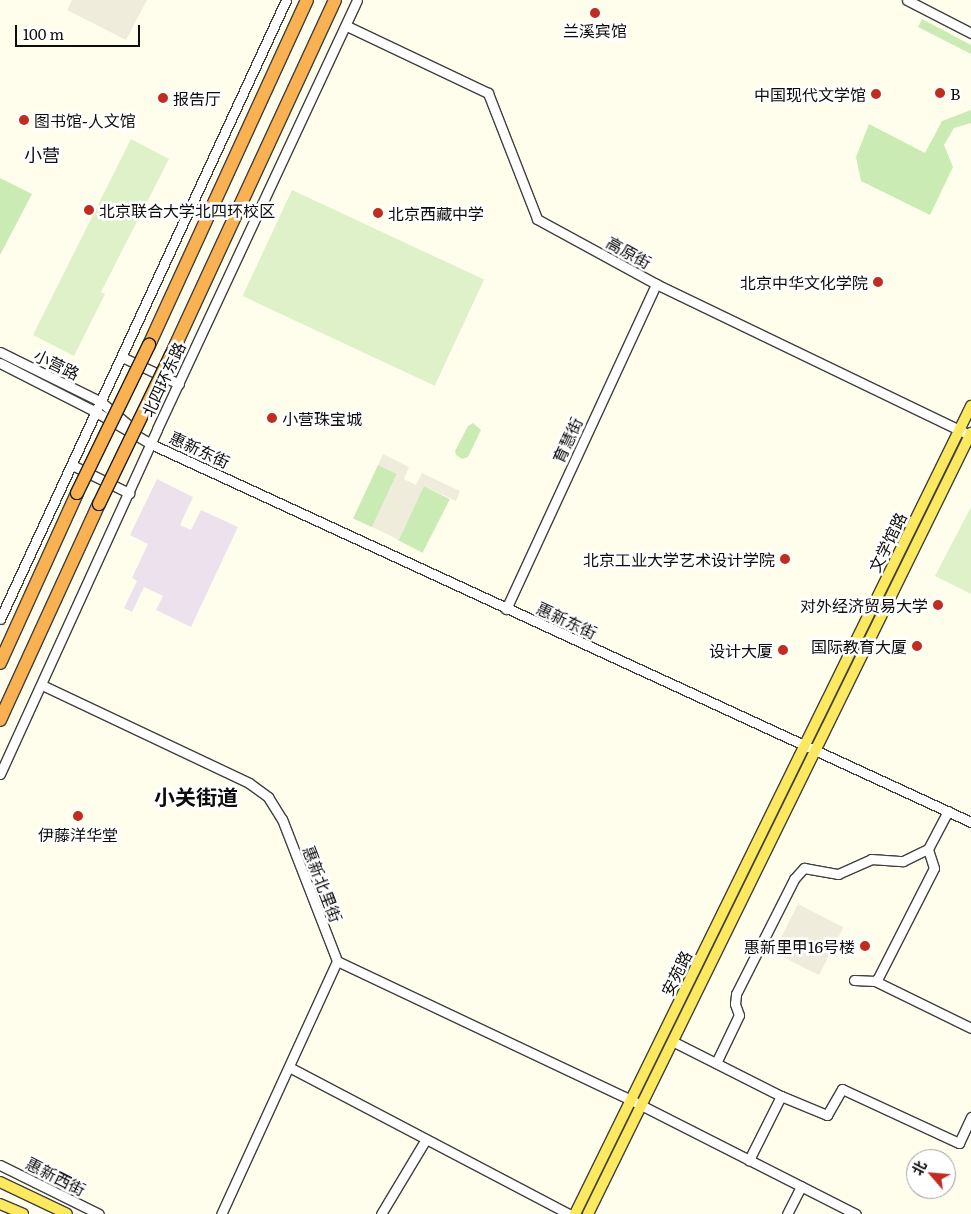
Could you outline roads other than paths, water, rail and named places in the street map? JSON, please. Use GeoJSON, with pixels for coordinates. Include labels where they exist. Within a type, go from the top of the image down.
{"type":"FeatureCollection","features":[{"type":"Feature","properties":{"kind":"highway","name":"北四环东路"},"geometry":{"type":"LineString","coordinates":[[0,663],[77,494],[149,345],[307,0]]}},
{"type":"Feature","properties":{"kind":"highway","name":"北四环东路"},"geometry":{"type":"LineString","coordinates":[[0,720],[335,0]]}},
{"type":"Feature","properties":{"kind":"main road","name":"文学馆路"},"geometry":{"type":"LineString","coordinates":[[804,745],[971,406]]}},
{"type":"Feature","properties":{"kind":"main road","name":"文学馆路"},"geometry":{"type":"LineString","coordinates":[[815,750],[970,434]]}},
{"type":"Feature","properties":{"kind":"main road","name":"安苑路"},"geometry":{"type":"LineString","coordinates":[[588,1214],[636,1103],[804,745]]}},
{"type":"Feature","properties":{"kind":"main road","name":"安苑路"},"geometry":{"type":"LineString","coordinates":[[575,1214],[672,1041],[815,750]]}},
{"type":"Feature","properties":{"kind":"main road","name":"惠新西街"},"geometry":{"type":"LineString","coordinates":[[0,1182],[67,1214]]}},
{"type":"Feature","properties":{"kind":"main road"},"geometry":{"type":"LineString","coordinates":[[0,1204],[23,1214]]}},
{"type":"Feature","properties":{"kind":"street"},"geometry":{"type":"LineString","coordinates":[[0,619],[286,0]]}},
{"type":"Feature","properties":{"kind":"street","name":"北四环东路"},"geometry":{"type":"LineString","coordinates":[[0,774],[151,444],[347,26],[357,0]]}},
{"type":"Feature","properties":{"kind":"street"},"geometry":{"type":"LineString","coordinates":[[907,0],[971,33]]}},
{"type":"Feature","properties":{"kind":"street","name":"高原街"},"geometry":{"type":"LineString","coordinates":[[347,26],[488,93],[537,219],[656,284],[970,434]]}},
{"type":"Feature","properties":{"kind":"street","name":"育慧街"},"geometry":{"type":"LineString","coordinates":[[506,608],[656,284]]}},
{"type":"Feature","properties":{"kind":"street","name":"小营路"},"geometry":{"type":"LineString","coordinates":[[0,352],[101,402],[151,444]]}},
{"type":"Feature","properties":{"kind":"street"},"geometry":{"type":"LineString","coordinates":[[122,357],[179,384]]}},
{"type":"Feature","properties":{"kind":"street","name":"小营路"},"geometry":{"type":"LineString","coordinates":[[0,363],[96,412],[151,444]]}},
{"type":"Feature","properties":{"kind":"street","name":"惠新东街"},"geometry":{"type":"LineString","coordinates":[[151,444],[971,822]]}},
{"type":"Feature","properties":{"kind":"street"},"geometry":{"type":"LineString","coordinates":[[72,465],[129,493]]}},
{"type":"Feature","properties":{"kind":"street","name":"惠新北里街"},"geometry":{"type":"LineString","coordinates":[[42,685],[249,783],[268,797],[282,819],[337,962]]}},
{"type":"Feature","properties":{"kind":"street"},"geometry":{"type":"LineString","coordinates":[[716,1063],[739,1015],[735,1004],[736,994],[794,879],[804,868],[838,874],[871,859],[903,861],[928,849],[948,811]]}},
{"type":"Feature","properties":{"kind":"street"},"geometry":{"type":"LineString","coordinates":[[875,981],[934,868],[928,849]]}},
{"type":"Feature","properties":{"kind":"street"},"geometry":{"type":"LineString","coordinates":[[221,1214],[337,962],[636,1103],[856,1214]]}},
{"type":"Feature","properties":{"kind":"street"},"geometry":{"type":"LineString","coordinates":[[854,980],[875,981],[971,1028]]}},
{"type":"Feature","properties":{"kind":"street"},"geometry":{"type":"LineString","coordinates":[[672,1041],[781,1096],[827,1115],[842,1089],[959,1143],[971,1118]]}},
{"type":"Feature","properties":{"kind":"street"},"geometry":{"type":"LineString","coordinates":[[289,1067],[569,1214]]}},
{"type":"Feature","properties":{"kind":"street"},"geometry":{"type":"LineString","coordinates":[[749,1160],[781,1096]]}},
{"type":"Feature","properties":{"kind":"street"},"geometry":{"type":"LineString","coordinates":[[381,1214],[426,1139]]}},
{"type":"Feature","properties":{"kind":"street","name":"惠新西街"},"geometry":{"type":"LineString","coordinates":[[0,1165],[99,1214]]}},
{"type":"Feature","properties":{"kind":"street"},"geometry":{"type":"LineString","coordinates":[[788,1214],[801,1186]]}},
{"type":"Feature","properties":{"kind":"place","name":"兰溪宾馆"},"geometry":{"type":"Point","coordinates":[595,13]}},
{"type":"Feature","properties":{"kind":"place","name":"B"},"geometry":{"type":"Point","coordinates":[940,93]}},
{"type":"Feature","properties":{"kind":"place","name":"中国现代文学馆"},"geometry":{"type":"Point","coordinates":[876,94]}},
{"type":"Feature","properties":{"kind":"place","name":"报告厅"},"geometry":{"type":"Point","coordinates":[163,98]}},
{"type":"Feature","properties":{"kind":"place","name":"图书馆-人文馆"},"geometry":{"type":"Point","coordinates":[24,120]}},
{"type":"Feature","properties":{"kind":"place","name":"北京联合大学北四环校区"},"geometry":{"type":"Point","coordinates":[89,210]}},
{"type":"Feature","properties":{"kind":"place","name":"北京西藏中学"},"geometry":{"type":"Point","coordinates":[378,213]}},
{"type":"Feature","properties":{"kind":"place","name":"北京中华文化学院"},"geometry":{"type":"Point","coordinates":[878,282]}},
{"type":"Feature","properties":{"kind":"place","name":"小营珠宝城"},"geometry":{"type":"Point","coordinates":[272,418]}},
{"type":"Feature","properties":{"kind":"place","name":"北京工业大学艺术设计学院"},"geometry":{"type":"Point","coordinates":[785,559]}},
{"type":"Feature","properties":{"kind":"place","name":"对外经济贸易大学"},"geometry":{"type":"Point","coordinates":[938,605]}},
{"type":"Feature","properties":{"kind":"place","name":"国际教育大厦"},"geometry":{"type":"Point","coordinates":[917,646]}},
{"type":"Feature","properties":{"kind":"place","name":"设计大厦"},"geometry":{"type":"Point","coordinates":[783,650]}},
{"type":"Feature","properties":{"kind":"place","name":"伊藤洋华堂"},"geometry":{"type":"Point","coordinates":[78,816]}},
{"type":"Feature","properties":{"kind":"place","name":"惠新里甲16号楼"},"geometry":{"type":"Point","coordinates":[865,946]}},
{"type":"Feature","properties":{"kind":"district","name":"小营"},"geometry":{"type":"Point","coordinates":[42,155]}},
{"type":"Feature","properties":{"kind":"district","name":"小关街道"},"geometry":{"type":"Point","coordinates":[196,796]}}]}
